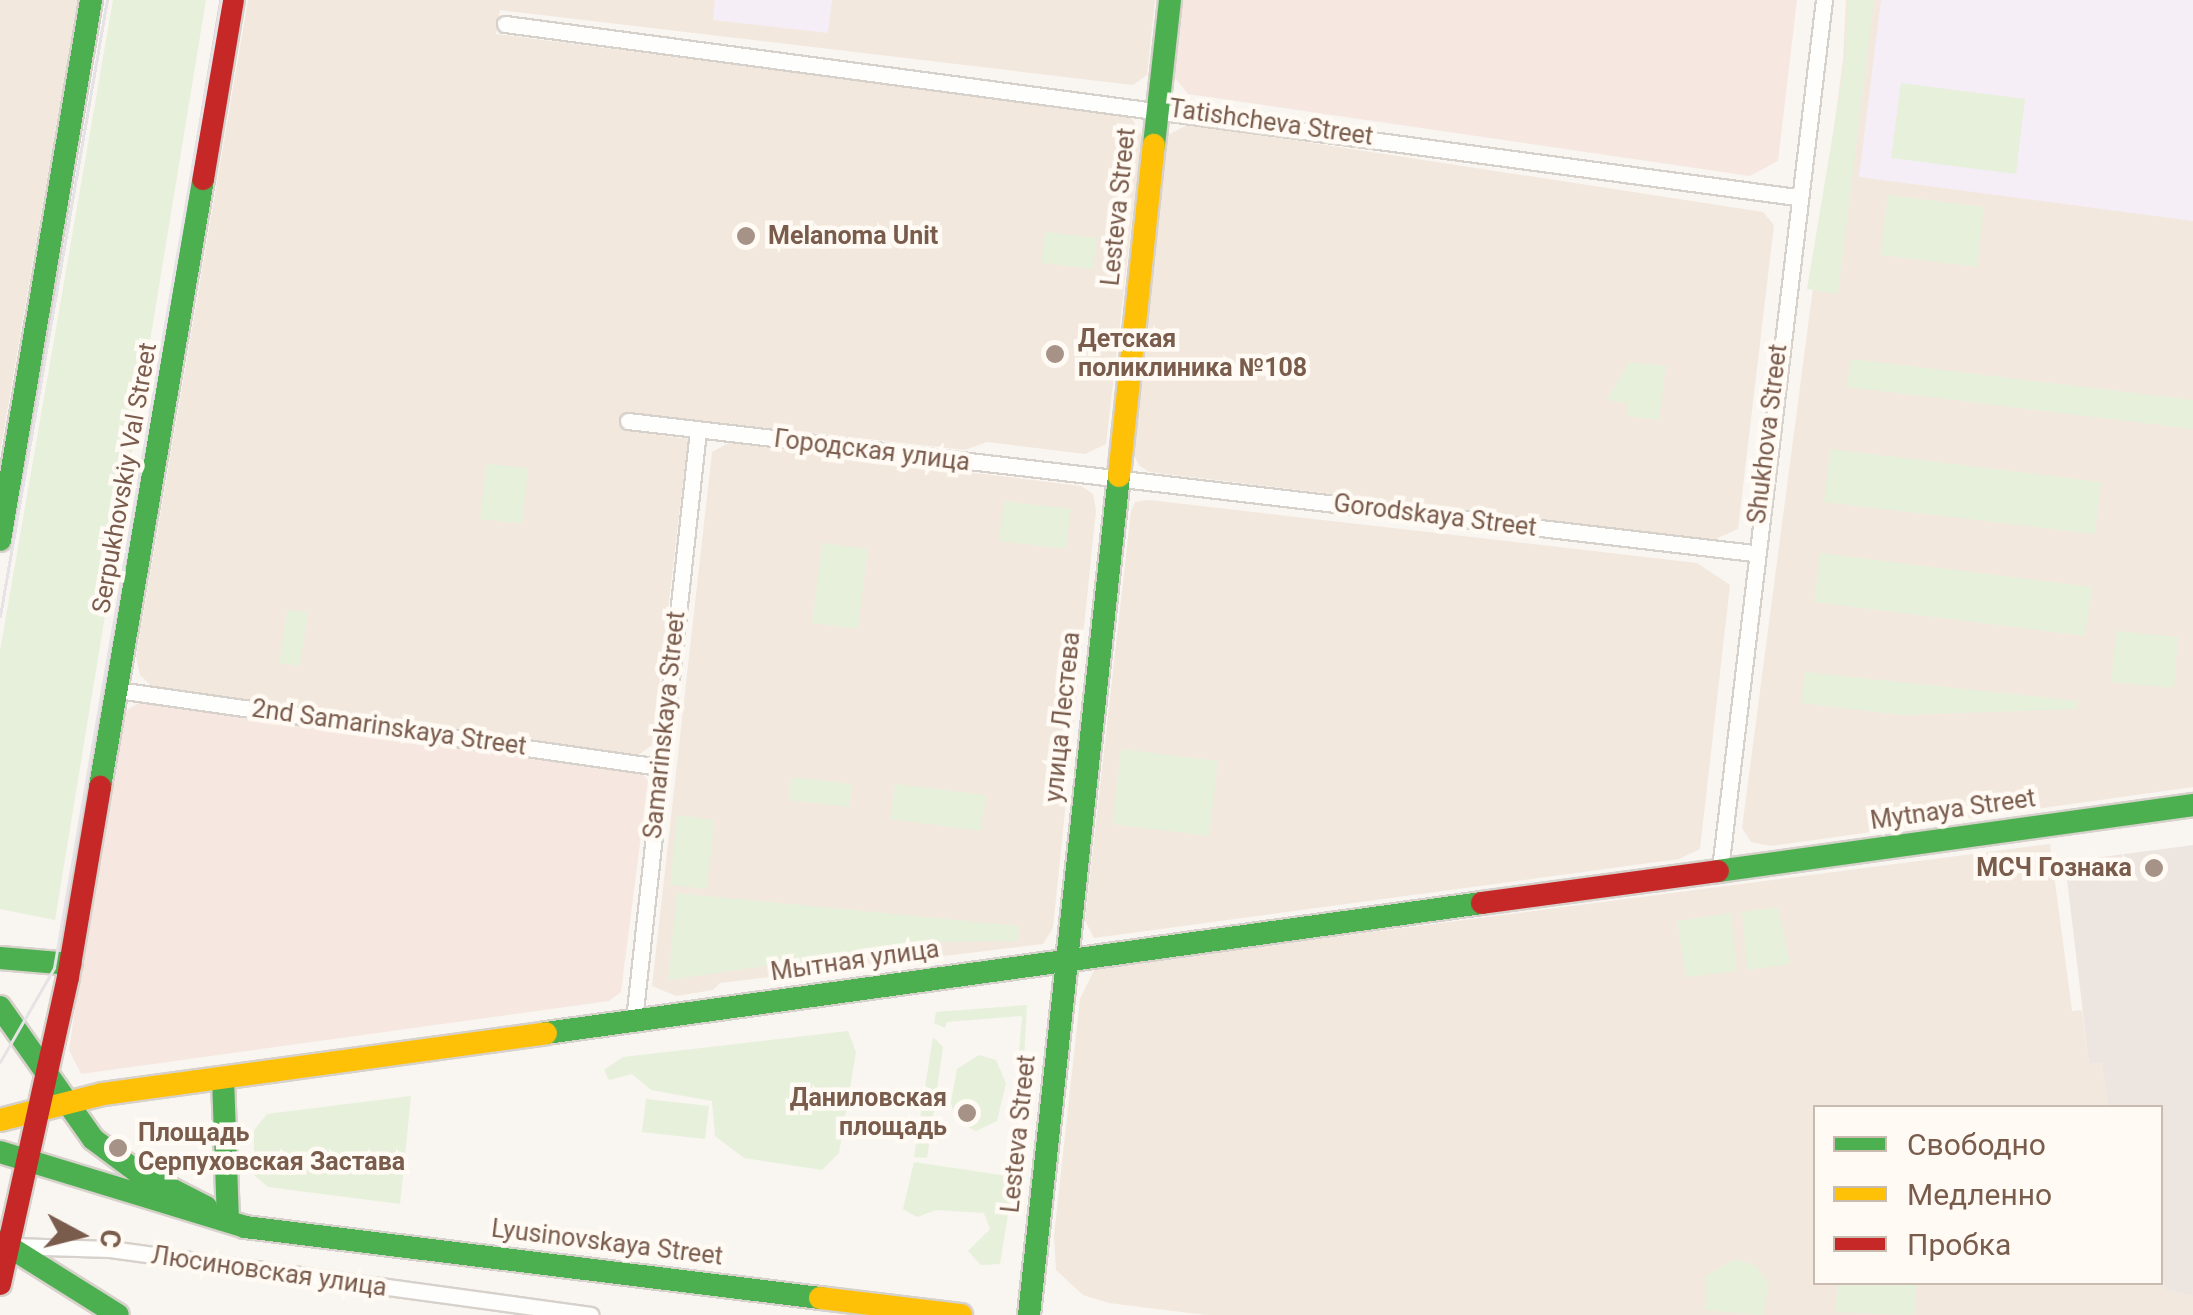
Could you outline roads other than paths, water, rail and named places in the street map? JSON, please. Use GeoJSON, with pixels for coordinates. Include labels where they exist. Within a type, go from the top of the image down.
{"type":"FeatureCollection","features":[{"type":"Feature","properties":{"kind":"main road"},"geometry":{"type":"LineString","coordinates":[[0,540],[91,0]]}},
{"type":"Feature","properties":{"kind":"main road","name":"Serpukhovskiy Val Street"},"geometry":{"type":"LineString","coordinates":[[0,1284],[3,1241],[27,1161],[70,964],[233,0]]}},
{"type":"Feature","properties":{"kind":"main road","name":"Lesteva Street"},"geometry":{"type":"LineString","coordinates":[[1116,480],[1170,0]]}},
{"type":"Feature","properties":{"kind":"main road","name":"улица Лестева"},"geometry":{"type":"LineString","coordinates":[[1065,960],[1116,480]]}},
{"type":"Feature","properties":{"kind":"main road","name":"Mytnaya Street"},"geometry":{"type":"LineString","coordinates":[[1720,870],[2193,805]]}},
{"type":"Feature","properties":{"kind":"main road","name":"Мытная улица"},"geometry":{"type":"LineString","coordinates":[[0,1120],[68,1102],[222,1078],[1720,870]]}},
{"type":"Feature","properties":{"kind":"main road"},"geometry":{"type":"LineString","coordinates":[[0,958],[70,964]]}},
{"type":"Feature","properties":{"kind":"main road","name":"Lesteva Street"},"geometry":{"type":"LineString","coordinates":[[1029,1315],[1065,960]]}},
{"type":"Feature","properties":{"kind":"main road"},"geometry":{"type":"LineString","coordinates":[[0,1007],[111,1155],[237,1222]]}},
{"type":"Feature","properties":{"kind":"main road"},"geometry":{"type":"LineString","coordinates":[[222,1078],[237,1222]]}},
{"type":"Feature","properties":{"kind":"main road"},"geometry":{"type":"LineString","coordinates":[[0,1152],[237,1222]]}},
{"type":"Feature","properties":{"kind":"main road","name":"Lyusinovskaya Street"},"geometry":{"type":"LineString","coordinates":[[237,1222],[951,1314]]}},
{"type":"Feature","properties":{"kind":"main road"},"geometry":{"type":"LineString","coordinates":[[3,1241],[118,1315]]}},
{"type":"Feature","properties":{"kind":"street","name":"Shukhova Street"},"geometry":{"type":"LineString","coordinates":[[1720,870],[1754,553],[1824,0]]}},
{"type":"Feature","properties":{"kind":"street","name":"Tatishcheva Street"},"geometry":{"type":"LineString","coordinates":[[506,24],[1157,107],[1797,197]]}},
{"type":"Feature","properties":{"kind":"street","name":"Городская улица"},"geometry":{"type":"LineString","coordinates":[[628,421],[1116,480]]}},
{"type":"Feature","properties":{"kind":"street","name":"Samarinskaya Street"},"geometry":{"type":"LineString","coordinates":[[634,1020],[698,430]]}},
{"type":"Feature","properties":{"kind":"street","name":"Gorodskaya Street"},"geometry":{"type":"LineString","coordinates":[[1116,480],[1754,553]]}},
{"type":"Feature","properties":{"kind":"street","name":"2nd Samarinskaya Street"},"geometry":{"type":"LineString","coordinates":[[117,690],[660,767]]}},
{"type":"Feature","properties":{"kind":"street","name":"Люсиновская улица"},"geometry":{"type":"LineString","coordinates":[[3,1241],[110,1249],[590,1315]]}},
{"type":"Feature","properties":{"kind":"tram line"},"geometry":{"type":"LineString","coordinates":[[0,616],[107,0]]}},
{"type":"Feature","properties":{"kind":"tram line"},"geometry":{"type":"LineString","coordinates":[[0,1062],[54,968],[221,0]]}},
{"type":"Feature","properties":{"kind":"place","name":"Melanoma Unit"},"geometry":{"type":"Point","coordinates":[746,236]}},
{"type":"Feature","properties":{"kind":"place","name":"Детская поликлиника №108"},"geometry":{"type":"Point","coordinates":[1055,354]}},
{"type":"Feature","properties":{"kind":"place","name":"МСЧ Гознака"},"geometry":{"type":"Point","coordinates":[2154,868]}},
{"type":"Feature","properties":{"kind":"place","name":"Даниловская площадь"},"geometry":{"type":"Point","coordinates":[967,1113]}},
{"type":"Feature","properties":{"kind":"place","name":"Площадь Серпуховская Застава"},"geometry":{"type":"Point","coordinates":[118,1148]}}]}
